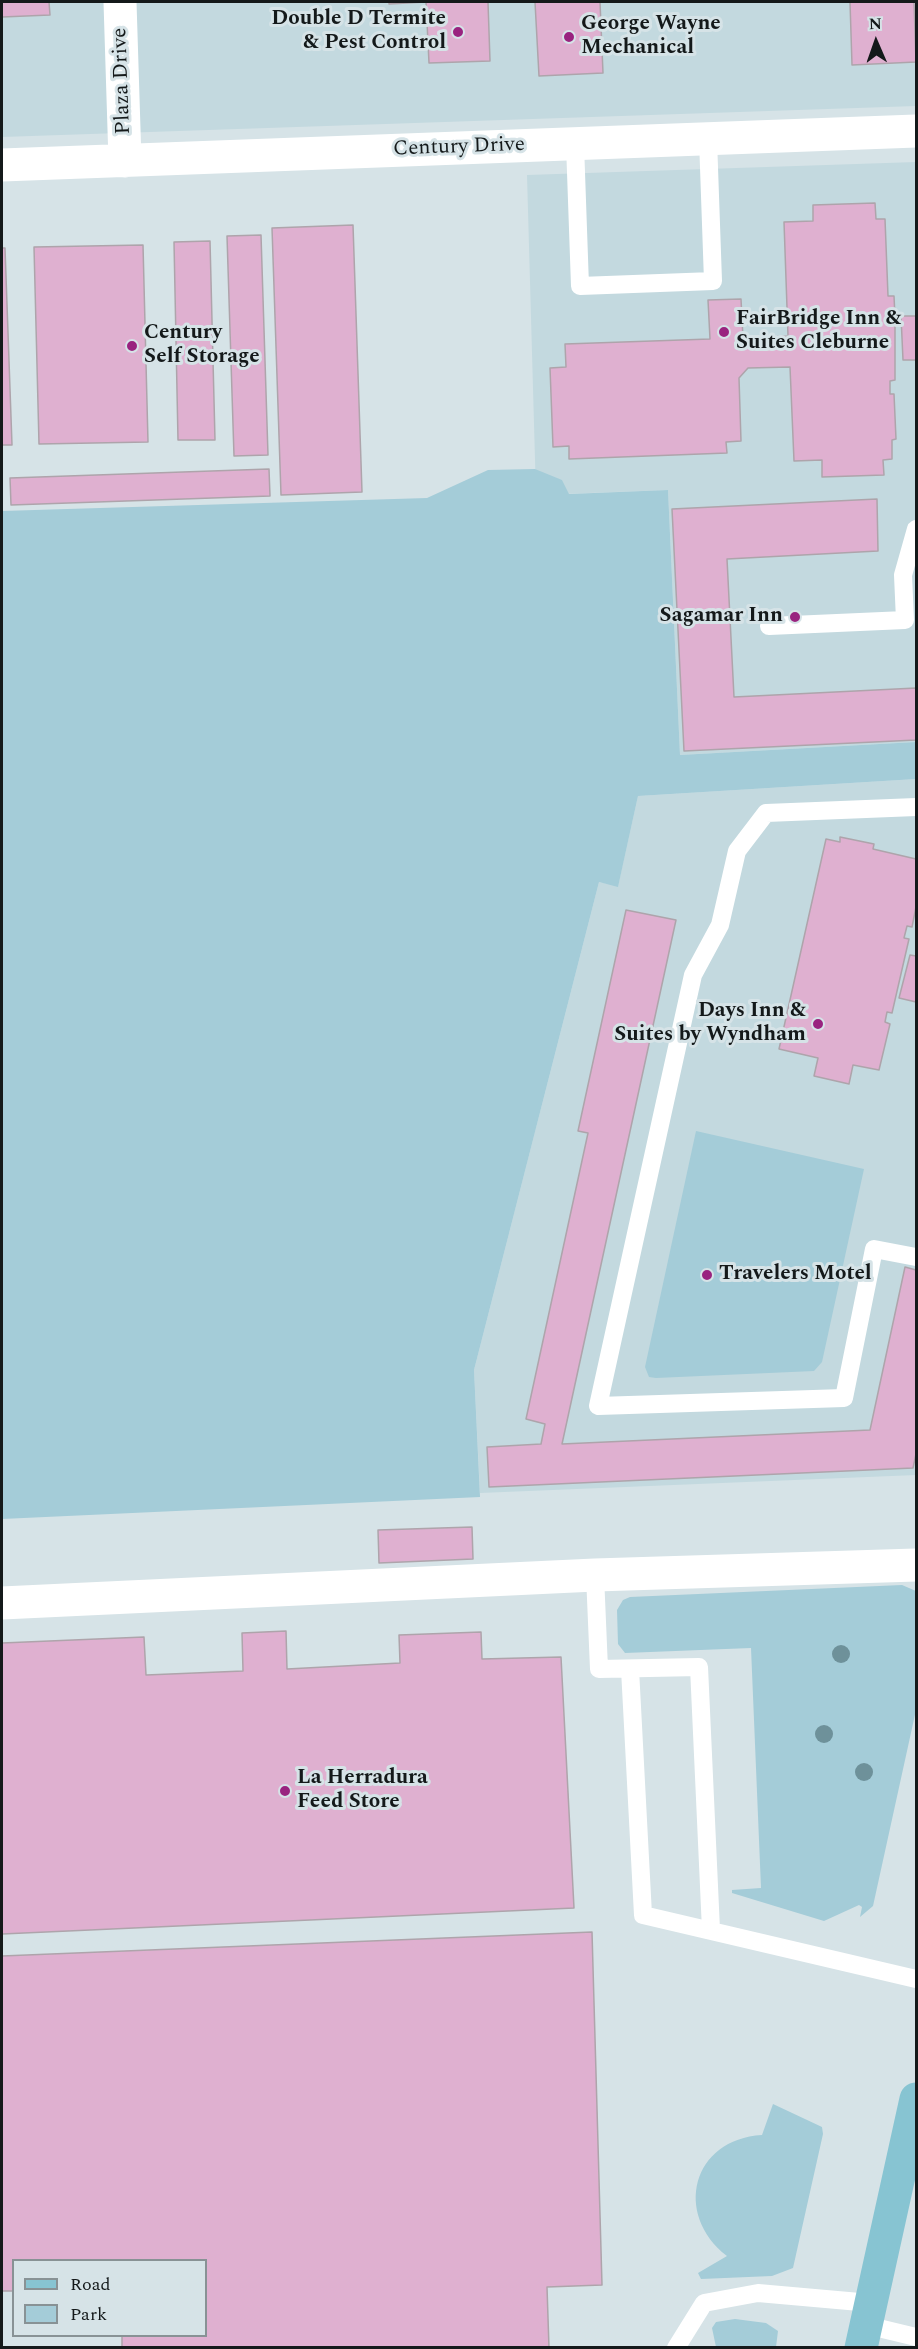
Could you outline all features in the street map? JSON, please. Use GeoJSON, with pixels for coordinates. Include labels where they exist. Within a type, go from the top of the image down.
{"type":"FeatureCollection","features":[{"type":"Feature","properties":{"kind":"main road"},"geometry":{"type":"LineString","coordinates":[[866,2325],[915,2116]]}},
{"type":"Feature","properties":{"kind":"street","name":"Plaza Drive"},"geometry":{"type":"LineString","coordinates":[[120,2],[125,161]]}},
{"type":"Feature","properties":{"kind":"street","name":"Century Drive"},"geometry":{"type":"LineString","coordinates":[[2,165],[916,131]]}},
{"type":"Feature","properties":{"kind":"street"},"geometry":{"type":"LineString","coordinates":[[2,1603],[595,1575],[916,1565]]}},
{"type":"Feature","properties":{"kind":"lane"},"geometry":{"type":"LineString","coordinates":[[575,144],[580,286],[713,281],[708,139]]}},
{"type":"Feature","properties":{"kind":"lane"},"geometry":{"type":"LineString","coordinates":[[769,626],[905,620],[903,575],[916,529]]}},
{"type":"Feature","properties":{"kind":"lane"},"geometry":{"type":"LineString","coordinates":[[916,807],[766,813],[737,851],[720,925],[693,975],[598,1406],[844,1398],[874,1249],[916,1257]]}},
{"type":"Feature","properties":{"kind":"lane"},"geometry":{"type":"LineString","coordinates":[[595,1575],[599,1669],[699,1667],[711,1930]]}},
{"type":"Feature","properties":{"kind":"lane"},"geometry":{"type":"LineString","coordinates":[[630,1669],[643,1915],[916,1979]]}},
{"type":"Feature","properties":{"kind":"lane"},"geometry":{"type":"LineString","coordinates":[[676,2348],[704,2303],[758,2293],[866,2325],[916,2337]]}},
{"type":"Feature","properties":{"kind":"shaded area"},"geometry":{"type":"Polygon","coordinates":[[[2,2],[916,2],[916,106],[2,137],[2,2]]]}},
{"type":"Feature","properties":{"kind":"shaded area","name":"FairBridge Inn & Suites Cleburne"},"geometry":{"type":"Polygon","coordinates":[[[916,162],[916,742],[680,755],[668,490],[536,495],[527,175],[916,162]]]}},
{"type":"Feature","properties":{"kind":"shaded area","name":"Travelers Motel"},"geometry":{"type":"Polygon","coordinates":[[[916,779],[916,1475],[480,1493],[474,1370],[599,882],[618,886],[638,796],[916,779]]]}},
{"type":"Feature","properties":{"kind":"green space"},"geometry":{"type":"Polygon","coordinates":[[[535,469],[562,480],[569,494],[668,490],[680,755],[916,742],[916,779],[638,796],[618,887],[599,882],[474,1370],[480,1497],[2,1519],[2,511],[427,498],[488,470],[535,469]]]}},
{"type":"Feature","properties":{"kind":"green space"},"geometry":{"type":"Polygon","coordinates":[[[696,1131],[864,1169],[822,1362],[814,1371],[649,1377],[645,1367],[696,1131]]]}},
{"type":"Feature","properties":{"kind":"green space"},"geometry":{"type":"Polygon","coordinates":[[[902,1585],[916,1591],[916,1710],[873,1906],[860,1917],[862,1907],[859,1905],[824,1921],[732,1893],[732,1890],[761,1888],[751,1648],[625,1653],[618,1644],[617,1610],[623,1600],[630,1597],[902,1585]]]}},
{"type":"Feature","properties":{"kind":"green space"},"geometry":{"type":"Polygon","coordinates":[[[773,2104],[822,2127],[823,2134],[793,2268],[772,2276],[701,2279],[698,2273],[727,2256],[710,2239],[700,2220],[696,2200],[698,2181],[706,2164],[719,2150],[738,2140],[762,2135],[773,2104]]]}},
{"type":"Feature","properties":{"kind":"green space"},"geometry":{"type":"Polygon","coordinates":[[[735,2319],[766,2323],[778,2331],[776,2347],[716,2347],[712,2328],[716,2322],[735,2319]]]}},
{"type":"Feature","properties":{"kind":"building"},"geometry":{"type":"Polygon","coordinates":[[[2,2],[49,2],[50,15],[2,17],[2,2]]]}},
{"type":"Feature","properties":{"kind":"building"},"geometry":{"type":"Polygon","coordinates":[[[389,2],[426,2],[389,4],[389,2]]]}},
{"type":"Feature","properties":{"kind":"building","name":"Double D Termite & Pest Control"},"geometry":{"type":"Polygon","coordinates":[[[426,2],[488,2],[490,61],[429,63],[426,2]]]}},
{"type":"Feature","properties":{"kind":"building","name":"George Wayne Mechanical"},"geometry":{"type":"Polygon","coordinates":[[[535,2],[600,2],[603,73],[539,76],[535,2]]]}},
{"type":"Feature","properties":{"kind":"building"},"geometry":{"type":"Polygon","coordinates":[[[850,2],[914,2],[916,62],[852,65],[850,2]]]}},
{"type":"Feature","properties":{"kind":"building"},"geometry":{"type":"Polygon","coordinates":[[[875,203],[876,219],[885,219],[888,296],[894,296],[895,317],[895,380],[890,381],[890,394],[894,394],[896,439],[892,440],[892,459],[883,460],[884,475],[822,477],[822,460],[794,461],[790,367],[748,368],[739,378],[741,441],[726,442],[727,453],[569,459],[569,446],[553,447],[550,368],[566,367],[565,344],[710,339],[708,300],[741,299],[743,338],[788,336],[784,222],[813,221],[813,205],[875,203]]]}},
{"type":"Feature","properties":{"kind":"building"},"geometry":{"type":"Polygon","coordinates":[[[353,225],[362,492],[281,495],[272,228],[353,225]]]}},
{"type":"Feature","properties":{"kind":"building"},"geometry":{"type":"Polygon","coordinates":[[[261,235],[268,455],[234,456],[227,236],[261,235]]]}},
{"type":"Feature","properties":{"kind":"building"},"geometry":{"type":"Polygon","coordinates":[[[210,241],[215,440],[178,440],[174,242],[210,241]]]}},
{"type":"Feature","properties":{"kind":"building"},"geometry":{"type":"Polygon","coordinates":[[[143,245],[148,442],[39,444],[34,247],[143,245]]]}},
{"type":"Feature","properties":{"kind":"building"},"geometry":{"type":"Polygon","coordinates":[[[2,248],[5,248],[12,445],[2,445],[2,248]]]}},
{"type":"Feature","properties":{"kind":"building"},"geometry":{"type":"Polygon","coordinates":[[[901,316],[916,316],[916,360],[903,360],[901,316]]]}},
{"type":"Feature","properties":{"kind":"building"},"geometry":{"type":"Polygon","coordinates":[[[269,469],[270,496],[11,505],[10,478],[269,469]]]}},
{"type":"Feature","properties":{"kind":"building"},"geometry":{"type":"Polygon","coordinates":[[[877,499],[878,551],[727,559],[734,697],[916,688],[916,740],[684,751],[672,509],[877,499]]]}},
{"type":"Feature","properties":{"kind":"building"},"geometry":{"type":"Polygon","coordinates":[[[840,837],[874,844],[873,849],[916,859],[916,907],[912,927],[907,926],[904,938],[909,939],[892,1013],[887,1012],[885,1022],[890,1024],[879,1070],[853,1065],[849,1084],[814,1076],[818,1058],[779,1049],[826,839],[840,842],[840,837]]]}},
{"type":"Feature","properties":{"kind":"building"},"geometry":{"type":"Polygon","coordinates":[[[626,910],[676,920],[562,1444],[870,1430],[905,1267],[916,1270],[916,1454],[913,1468],[489,1487],[487,1447],[541,1444],[545,1424],[526,1419],[588,1133],[578,1131],[626,910]]]}},
{"type":"Feature","properties":{"kind":"building"},"geometry":{"type":"Polygon","coordinates":[[[910,955],[916,956],[916,1002],[899,998],[910,955]]]}},
{"type":"Feature","properties":{"kind":"building"},"geometry":{"type":"Polygon","coordinates":[[[472,1527],[473,1559],[379,1563],[378,1530],[472,1527]]]}},
{"type":"Feature","properties":{"kind":"building","name":"La Herradura Feed Store"},"geometry":{"type":"Polygon","coordinates":[[[286,1631],[287,1669],[400,1663],[399,1635],[481,1632],[482,1659],[561,1657],[574,1908],[2,1934],[2,1643],[144,1637],[146,1675],[243,1671],[242,1633],[286,1631]]]}},
{"type":"Feature","properties":{"kind":"building"},"geometry":{"type":"Polygon","coordinates":[[[592,1932],[602,2285],[547,2287],[549,2348],[122,2348],[122,2337],[207,2337],[207,2259],[12,2259],[12,2291],[2,2291],[2,1956],[592,1932]]]}},
{"type":"Feature","properties":{"kind":"place","name":"Double D Termite & Pest Control"},"geometry":{"type":"Point","coordinates":[458,32]}},
{"type":"Feature","properties":{"kind":"place","name":"George Wayne Mechanical"},"geometry":{"type":"Point","coordinates":[569,37]}},
{"type":"Feature","properties":{"kind":"place","name":"FairBridge Inn & Suites Cleburne"},"geometry":{"type":"Point","coordinates":[724,332]}},
{"type":"Feature","properties":{"kind":"place","name":"Century Self Storage"},"geometry":{"type":"Point","coordinates":[132,346]}},
{"type":"Feature","properties":{"kind":"place","name":"Sagamar Inn"},"geometry":{"type":"Point","coordinates":[795,617]}},
{"type":"Feature","properties":{"kind":"place","name":"Days Inn & Suites by Wyndham"},"geometry":{"type":"Point","coordinates":[818,1024]}},
{"type":"Feature","properties":{"kind":"place","name":"Travelers Motel"},"geometry":{"type":"Point","coordinates":[707,1275]}},
{"type":"Feature","properties":{"kind":"place","name":"La Herradura Feed Store"},"geometry":{"type":"Point","coordinates":[285,1791]}}]}
